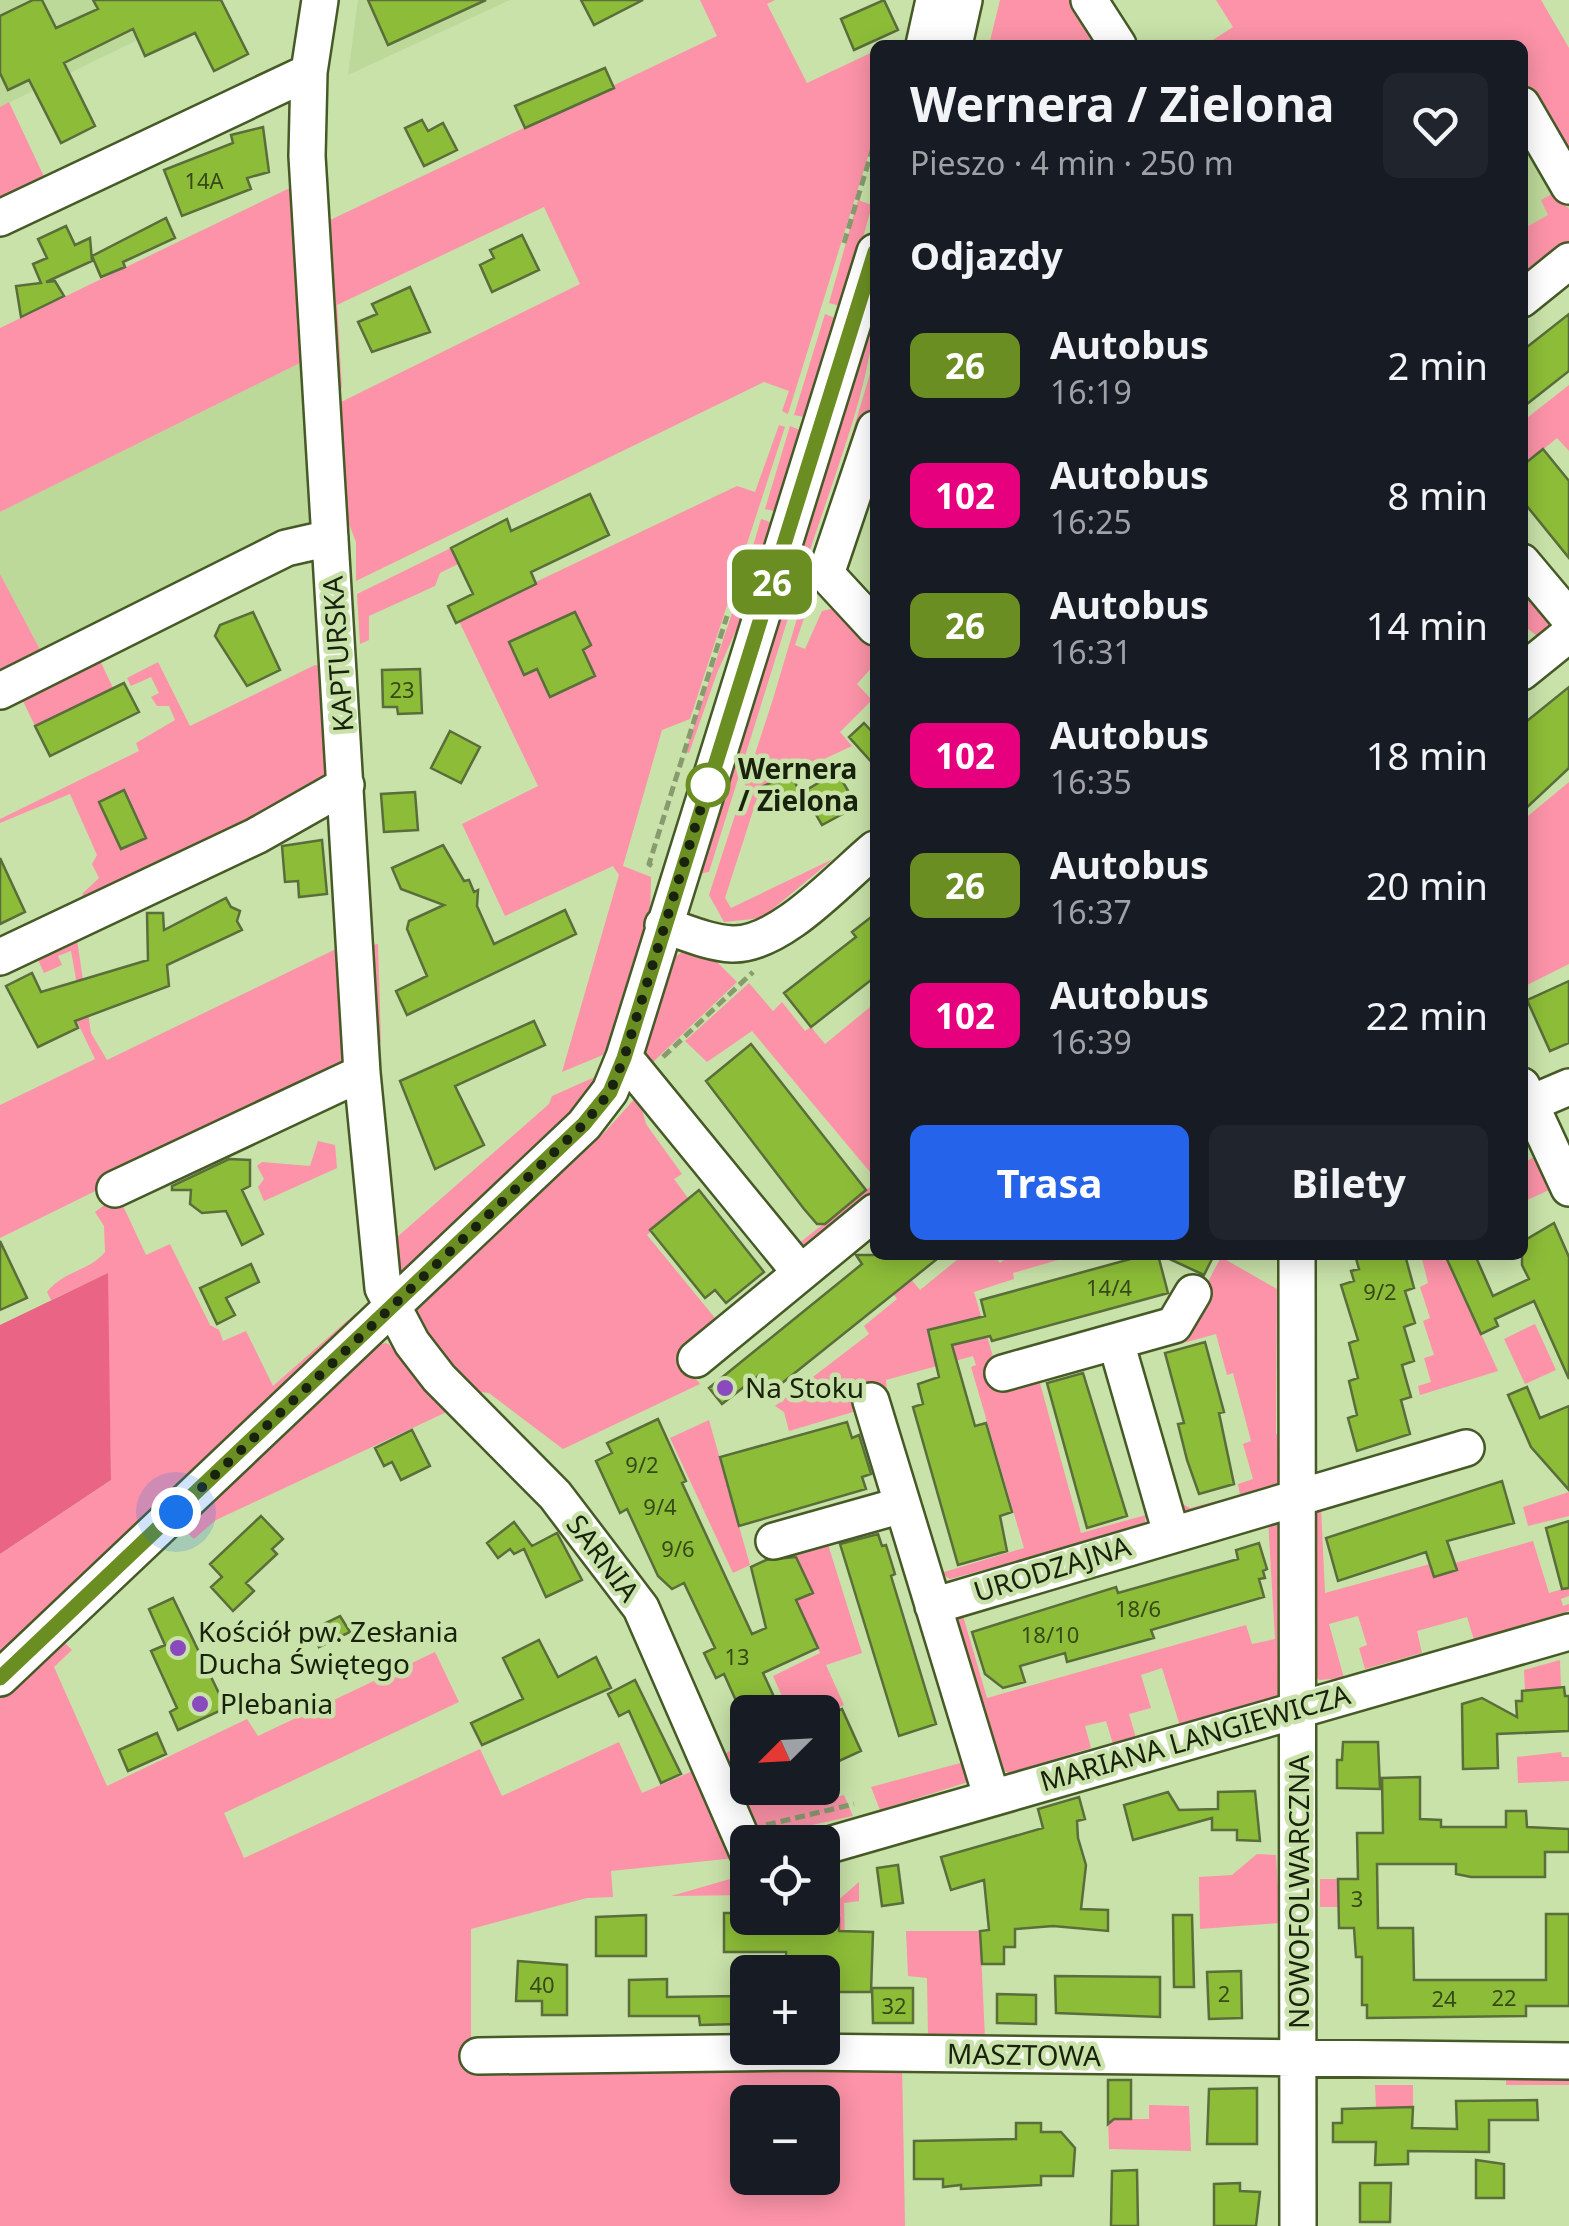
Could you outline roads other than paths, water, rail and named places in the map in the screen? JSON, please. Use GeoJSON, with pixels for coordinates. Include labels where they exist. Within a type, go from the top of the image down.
{"type":"FeatureCollection","features":[{"type":"Feature","properties":{"kind":"street","name":"KAPTURSKA"},"geometry":{"type":"LineString","coordinates":[[320,0],[309,72],[307,156],[362,1073],[378,1263],[390,1307]]}},
{"type":"Feature","properties":{"kind":"street"},"geometry":{"type":"LineString","coordinates":[[925,40],[934,0]]}},
{"type":"Feature","properties":{"kind":"street"},"geometry":{"type":"LineString","coordinates":[[955,40],[964,0]]}},
{"type":"Feature","properties":{"kind":"street"},"geometry":{"type":"LineString","coordinates":[[1089,0],[1115,40]]}},
{"type":"Feature","properties":{"kind":"street"},"geometry":{"type":"LineString","coordinates":[[0,218],[309,72]]}},
{"type":"Feature","properties":{"kind":"street"},"geometry":{"type":"LineString","coordinates":[[1528,115],[1569,186]]}},
{"type":"Feature","properties":{"kind":"street"},"geometry":{"type":"LineString","coordinates":[[1528,294],[1569,261]]}},
{"type":"Feature","properties":{"kind":"street"},"geometry":{"type":"LineString","coordinates":[[0,1678],[584,1124],[610,1092],[624,1058],[870,268]]}},
{"type":"Feature","properties":{"kind":"street"},"geometry":{"type":"LineString","coordinates":[[870,444],[826,574],[870,622]]}},
{"type":"Feature","properties":{"kind":"street"},"geometry":{"type":"LineString","coordinates":[[0,691],[286,548],[330,538]]}},
{"type":"Feature","properties":{"kind":"street"},"geometry":{"type":"LineString","coordinates":[[1528,569],[1569,618]]}},
{"type":"Feature","properties":{"kind":"street"},"geometry":{"type":"LineString","coordinates":[[1528,667],[1569,634]]}},
{"type":"Feature","properties":{"kind":"street"},"geometry":{"type":"LineString","coordinates":[[0,957],[256,836],[346,785]]}},
{"type":"Feature","properties":{"kind":"street"},"geometry":{"type":"LineString","coordinates":[[664,926],[737,945],[760,940],[789,923],[870,853]]}},
{"type":"Feature","properties":{"kind":"street"},"geometry":{"type":"LineString","coordinates":[[624,1058],[800,1272]]}},
{"type":"Feature","properties":{"kind":"street"},"geometry":{"type":"LineString","coordinates":[[115,1189],[362,1073]]}},
{"type":"Feature","properties":{"kind":"street"},"geometry":{"type":"LineString","coordinates":[[1528,1098],[1569,1087]]}},
{"type":"Feature","properties":{"kind":"street"},"geometry":{"type":"LineString","coordinates":[[1528,1105],[1569,1188]]}},
{"type":"Feature","properties":{"kind":"street"},"geometry":{"type":"LineString","coordinates":[[696,1359],[870,1216]]}},
{"type":"Feature","properties":{"kind":"street"},"geometry":{"type":"LineString","coordinates":[[1296,1260],[1296,1498]]}},
{"type":"Feature","properties":{"kind":"street"},"geometry":{"type":"LineString","coordinates":[[1003,1373],[1174,1325],[1193,1293]]}},
{"type":"Feature","properties":{"kind":"street","name":"SARNIA"},"geometry":{"type":"LineString","coordinates":[[390,1307],[439,1378],[554,1494],[641,1608],[736,1825]]}},
{"type":"Feature","properties":{"kind":"street"},"geometry":{"type":"LineString","coordinates":[[1116,1342],[1170,1533]]}},
{"type":"Feature","properties":{"kind":"street"},"geometry":{"type":"LineString","coordinates":[[870,1401],[991,1795]]}},
{"type":"Feature","properties":{"kind":"street","name":"URODZAJNA"},"geometry":{"type":"LineString","coordinates":[[932,1606],[1466,1448]]}},
{"type":"Feature","properties":{"kind":"street","name":"NOWOFOLWARCZNA"},"geometry":{"type":"LineString","coordinates":[[1296,1498],[1298,2226]]}},
{"type":"Feature","properties":{"kind":"street"},"geometry":{"type":"LineString","coordinates":[[774,1541],[902,1505]]}},
{"type":"Feature","properties":{"kind":"street","name":"MARIANA LANGIEWICZA"},"geometry":{"type":"LineString","coordinates":[[840,1841],[1569,1632]]}},
{"type":"Feature","properties":{"kind":"street","name":"MASZTOWA"},"geometry":{"type":"LineString","coordinates":[[478,2056],[606,2058],[799,2052],[1569,2061]]}},
{"type":"Feature","properties":{"kind":"place","name":"Wernera / Zielona"},"geometry":{"type":"Point","coordinates":[708,785]}},
{"type":"Feature","properties":{"kind":"place","name":"Na Stoku"},"geometry":{"type":"Point","coordinates":[725,1388]}},
{"type":"Feature","properties":{"kind":"place","name":"Kościół pw. Zesłania Ducha Świętego"},"geometry":{"type":"Point","coordinates":[178,1648]}},
{"type":"Feature","properties":{"kind":"place","name":"Plebania"},"geometry":{"type":"Point","coordinates":[200,1704]}}]}
